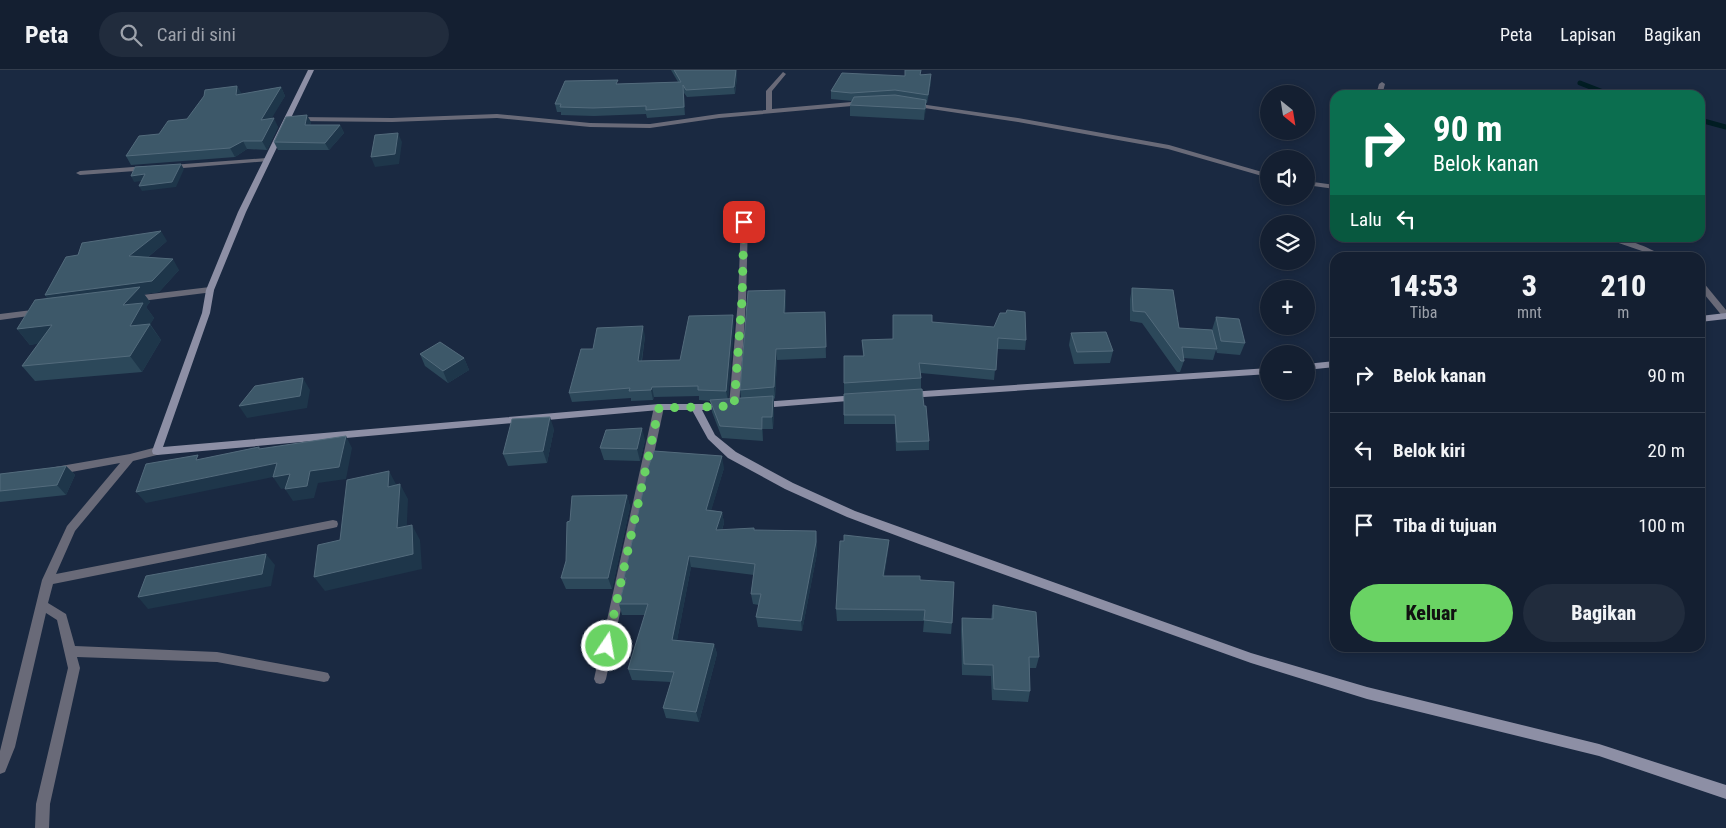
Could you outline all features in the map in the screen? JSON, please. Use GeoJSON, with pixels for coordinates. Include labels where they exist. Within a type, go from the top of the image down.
{"type":"FeatureCollection","features":[{"type":"Feature","properties":{"kind":"street"},"geometry":{"type":"LineString","coordinates":[[157,451],[206,313],[210,290],[267,160],[311,70]]}},
{"type":"Feature","properties":{"kind":"street"},"geometry":{"type":"LineString","coordinates":[[769,112],[769,91],[783,74]]}},
{"type":"Feature","properties":{"kind":"street"},"geometry":{"type":"LineString","coordinates":[[1380,90],[1382,84]]}},
{"type":"Feature","properties":{"kind":"street"},"geometry":{"type":"LineString","coordinates":[[287,118],[382,121],[497,116],[590,125],[650,126],[769,112],[870,103]]}},
{"type":"Feature","properties":{"kind":"street"},"geometry":{"type":"LineString","coordinates":[[904,104],[1018,120],[1170,147],[1260,173]]}},
{"type":"Feature","properties":{"kind":"street"},"geometry":{"type":"LineString","coordinates":[[166,167],[267,160]]}},
{"type":"Feature","properties":{"kind":"street"},"geometry":{"type":"LineString","coordinates":[[80,172],[156,168]]}},
{"type":"Feature","properties":{"kind":"street"},"geometry":{"type":"LineString","coordinates":[[1315,185],[1330,187]]}},
{"type":"Feature","properties":{"kind":"street"},"geometry":{"type":"LineString","coordinates":[[744,222],[742,300],[744,406]]}},
{"type":"Feature","properties":{"kind":"street"},"geometry":{"type":"LineString","coordinates":[[1624,242],[1639,246],[1650,252]]}},
{"type":"Feature","properties":{"kind":"street"},"geometry":{"type":"LineString","coordinates":[[121,301],[210,290]]}},
{"type":"Feature","properties":{"kind":"street"},"geometry":{"type":"LineString","coordinates":[[1705,290],[1726,316]]}},
{"type":"Feature","properties":{"kind":"street"},"geometry":{"type":"LineString","coordinates":[[0,317],[54,310]]}},
{"type":"Feature","properties":{"kind":"street"},"geometry":{"type":"LineString","coordinates":[[1705,318],[1726,316]]}},
{"type":"Feature","properties":{"kind":"street"},"geometry":{"type":"LineString","coordinates":[[1315,366],[1330,365]]}},
{"type":"Feature","properties":{"kind":"street"},"geometry":{"type":"LineString","coordinates":[[902,395],[1260,372]]}},
{"type":"Feature","properties":{"kind":"street"},"geometry":{"type":"LineString","coordinates":[[46,472],[130,458],[157,451],[659,408],[744,406],[863,398]]}},
{"type":"Feature","properties":{"kind":"street"},"geometry":{"type":"LineString","coordinates":[[600,679],[659,408]]}},
{"type":"Feature","properties":{"kind":"street"},"geometry":{"type":"LineString","coordinates":[[696,408],[711,438],[732,455],[789,486],[851,514],[923,542],[1251,658],[1367,693],[1599,750],[1726,792]]}},
{"type":"Feature","properties":{"kind":"street"},"geometry":{"type":"LineString","coordinates":[[0,768],[8,747],[48,580],[71,529],[130,458]]}},
{"type":"Feature","properties":{"kind":"street"},"geometry":{"type":"LineString","coordinates":[[48,580],[333,524]]}},
{"type":"Feature","properties":{"kind":"street"},"geometry":{"type":"LineString","coordinates":[[42,606],[62,617],[74,668],[43,804],[42,828]]}},
{"type":"Feature","properties":{"kind":"street"},"geometry":{"type":"LineString","coordinates":[[70,651],[217,657],[324,677]]}},
{"type":"Feature","properties":{"kind":"building"},"geometry":{"type":"Polygon","coordinates":[[[674,70],[736,70],[734,87],[686,90],[683,85],[684,107],[646,110],[646,106],[593,108],[560,107],[561,104],[555,104],[565,81],[618,80],[616,84],[681,82],[674,70]]]}},
{"type":"Feature","properties":{"kind":"building"},"geometry":{"type":"Polygon","coordinates":[[[905,70],[921,70],[920,75],[931,74],[928,95],[895,90],[851,93],[831,91],[842,73],[905,76],[905,70]]]}},
{"type":"Feature","properties":{"kind":"building"},"geometry":{"type":"Polygon","coordinates":[[[237,86],[236,95],[281,87],[261,120],[274,118],[262,141],[243,141],[230,148],[126,156],[139,136],[159,134],[168,121],[187,119],[204,96],[205,90],[237,86]]]}},
{"type":"Feature","properties":{"kind":"building"},"geometry":{"type":"Polygon","coordinates":[[[895,95],[926,100],[925,109],[850,105],[854,97],[895,95]]]}},
{"type":"Feature","properties":{"kind":"building"},"geometry":{"type":"Polygon","coordinates":[[[307,115],[305,125],[340,125],[325,143],[274,142],[286,117],[307,115]]]}},
{"type":"Feature","properties":{"kind":"building"},"geometry":{"type":"Polygon","coordinates":[[[398,133],[395,154],[371,157],[375,135],[398,133]]]}},
{"type":"Feature","properties":{"kind":"building"},"geometry":{"type":"Polygon","coordinates":[[[181,164],[172,182],[139,186],[145,174],[131,176],[135,167],[181,164]]]}},
{"type":"Feature","properties":{"kind":"building"},"geometry":{"type":"Polygon","coordinates":[[[161,231],[129,256],[173,259],[152,281],[45,295],[66,257],[78,255],[82,243],[161,231]]]}},
{"type":"Feature","properties":{"kind":"building"},"geometry":{"type":"Polygon","coordinates":[[[140,287],[123,305],[143,303],[130,326],[150,324],[130,356],[22,366],[52,325],[17,329],[35,300],[140,287]]]}},
{"type":"Feature","properties":{"kind":"building"},"geometry":{"type":"Polygon","coordinates":[[[1132,288],[1173,290],[1179,328],[1212,330],[1217,349],[1182,347],[1184,361],[1181,361],[1145,312],[1133,311],[1132,288]]]}},
{"type":"Feature","properties":{"kind":"building"},"geometry":{"type":"Polygon","coordinates":[[[785,290],[784,313],[825,312],[826,347],[776,349],[774,387],[740,390],[748,291],[785,290]]]}},
{"type":"Feature","properties":{"kind":"building"},"geometry":{"type":"Polygon","coordinates":[[[1007,310],[1025,312],[1026,340],[998,338],[996,370],[919,363],[921,378],[844,383],[844,356],[864,356],[862,340],[893,339],[893,315],[932,315],[932,322],[994,327],[1000,313],[1006,313],[1007,310]]]}},
{"type":"Feature","properties":{"kind":"building"},"geometry":{"type":"Polygon","coordinates":[[[733,315],[726,391],[698,390],[698,386],[652,387],[651,390],[629,391],[630,388],[569,393],[581,349],[593,349],[597,328],[643,326],[638,361],[680,360],[689,316],[733,315]]]}},
{"type":"Feature","properties":{"kind":"building"},"geometry":{"type":"Polygon","coordinates":[[[1216,317],[1239,319],[1245,343],[1221,341],[1216,317]]]}},
{"type":"Feature","properties":{"kind":"building"},"geometry":{"type":"Polygon","coordinates":[[[1106,332],[1113,351],[1077,352],[1071,333],[1106,332]]]}},
{"type":"Feature","properties":{"kind":"building"},"geometry":{"type":"Polygon","coordinates":[[[440,342],[464,358],[443,371],[420,354],[440,342]]]}},
{"type":"Feature","properties":{"kind":"building"},"geometry":{"type":"Polygon","coordinates":[[[303,378],[300,396],[239,406],[255,386],[303,378]]]}},
{"type":"Feature","properties":{"kind":"building"},"geometry":{"type":"Polygon","coordinates":[[[922,389],[924,406],[926,406],[929,441],[897,442],[895,415],[844,415],[844,394],[922,389]]]}},
{"type":"Feature","properties":{"kind":"building"},"geometry":{"type":"Polygon","coordinates":[[[773,396],[772,417],[762,417],[762,429],[720,426],[710,400],[773,396]]]}},
{"type":"Feature","properties":{"kind":"building"},"geometry":{"type":"Polygon","coordinates":[[[550,417],[543,451],[503,454],[512,419],[550,417]]]}},
{"type":"Feature","properties":{"kind":"building"},"geometry":{"type":"Polygon","coordinates":[[[642,428],[637,449],[600,448],[606,430],[642,428]]]}},
{"type":"Feature","properties":{"kind":"building"},"geometry":{"type":"Polygon","coordinates":[[[346,436],[339,467],[310,471],[307,486],[285,489],[290,474],[273,477],[277,463],[136,492],[146,464],[198,455],[196,460],[259,447],[259,449],[346,436]]]}},
{"type":"Feature","properties":{"kind":"building"},"geometry":{"type":"Polygon","coordinates":[[[654,451],[722,456],[706,510],[722,512],[716,530],[754,528],[754,530],[816,531],[816,542],[801,621],[756,617],[761,594],[751,594],[755,564],[689,556],[672,640],[714,644],[696,712],[663,708],[674,672],[628,669],[648,604],[619,604],[648,468],[654,451]]]}},
{"type":"Feature","properties":{"kind":"building"},"geometry":{"type":"Polygon","coordinates":[[[66,466],[57,485],[0,491],[0,474],[66,466]]]}},
{"type":"Feature","properties":{"kind":"building"},"geometry":{"type":"Polygon","coordinates":[[[389,471],[388,487],[400,484],[397,528],[412,525],[413,554],[314,577],[318,545],[340,540],[347,480],[389,471]]]}},
{"type":"Feature","properties":{"kind":"building"},"geometry":{"type":"Polygon","coordinates":[[[627,495],[608,578],[561,578],[566,561],[567,522],[570,521],[572,496],[627,495]]]}},
{"type":"Feature","properties":{"kind":"building"},"geometry":{"type":"Polygon","coordinates":[[[844,535],[889,540],[883,576],[920,576],[920,580],[954,582],[952,623],[924,620],[925,610],[836,609],[840,541],[844,541],[844,535]]]}},
{"type":"Feature","properties":{"kind":"building"},"geometry":{"type":"Polygon","coordinates":[[[266,554],[262,574],[138,597],[146,576],[266,554]]]}},
{"type":"Feature","properties":{"kind":"building"},"geometry":{"type":"Polygon","coordinates":[[[993,605],[1036,612],[1039,657],[1029,657],[1030,691],[994,689],[993,665],[964,664],[962,618],[993,619],[993,605]]]}},
{"type":"Feature","properties":{"kind":"waterway"},"geometry":{"type":"LineString","coordinates":[[1580,83],[1598,90]]}},
{"type":"Feature","properties":{"kind":"waterway"},"geometry":{"type":"LineString","coordinates":[[1705,121],[1726,127]]}},
{"type":"Feature","properties":{"kind":"route"},"geometry":{"type":"LineString","coordinates":[[607,646],[636,522],[659,408],[734,406],[742,300],[744,222]]}}]}
